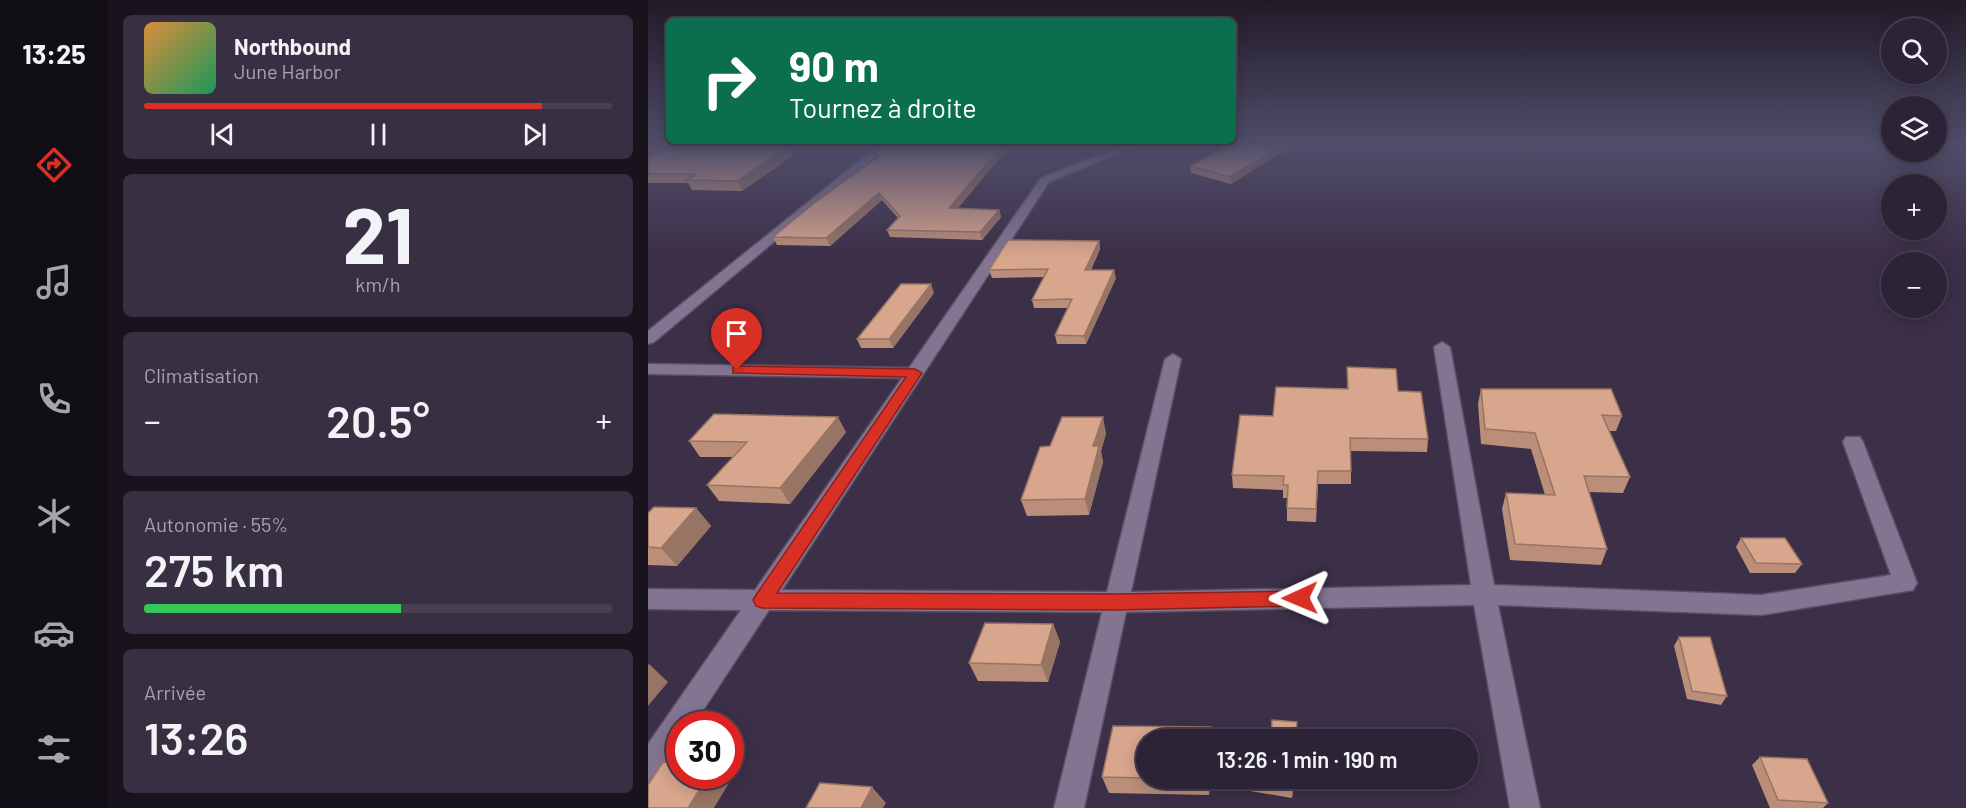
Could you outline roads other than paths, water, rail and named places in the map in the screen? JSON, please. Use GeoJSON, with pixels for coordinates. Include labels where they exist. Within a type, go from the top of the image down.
{"type":"FeatureCollection","features":[{"type":"Feature","properties":{"kind":"street"},"geometry":{"type":"LineString","coordinates":[[648,339],[839,183]]}},
{"type":"Feature","properties":{"kind":"street"},"geometry":{"type":"LineString","coordinates":[[648,769],[1043,183]]}},
{"type":"Feature","properties":{"kind":"street"},"geometry":{"type":"LineString","coordinates":[[1442,346],[1484,595],[1525,808]]}},
{"type":"Feature","properties":{"kind":"street"},"geometry":{"type":"LineString","coordinates":[[1069,808],[1173,359]]}},
{"type":"Feature","properties":{"kind":"street"},"geometry":{"type":"LineString","coordinates":[[648,369],[915,373]]}},
{"type":"Feature","properties":{"kind":"street"},"geometry":{"type":"LineString","coordinates":[[648,599],[1116,602],[1484,595],[1761,605],[1905,583],[1853,442]]}}]}
